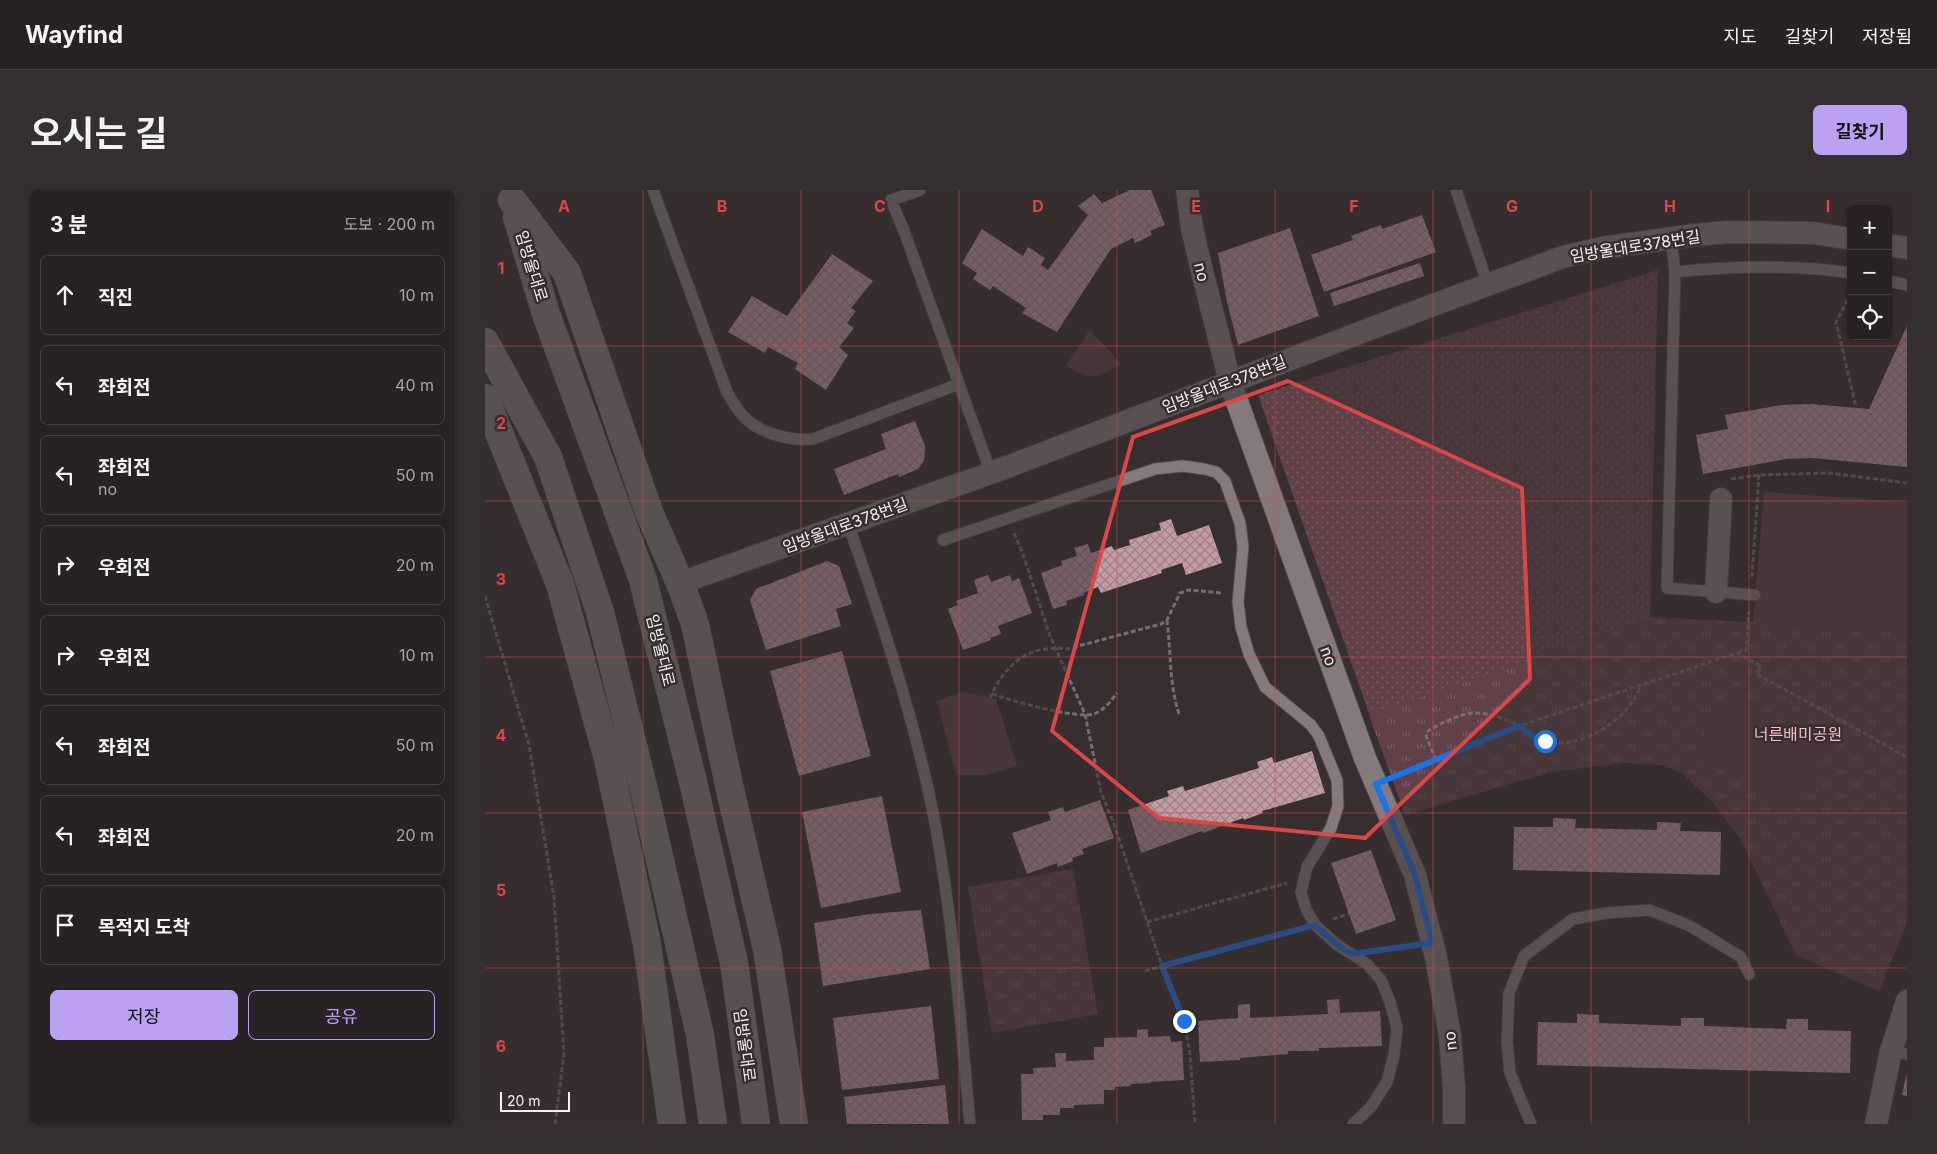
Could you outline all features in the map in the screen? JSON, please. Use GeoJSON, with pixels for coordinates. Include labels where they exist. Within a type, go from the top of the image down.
{"type":"FeatureCollection","features":[{"type":"Feature","properties":{"kind":"main road"},"geometry":{"type":"LineString","coordinates":[[511,195],[567,273],[649,512],[695,624],[729,785],[767,949],[794,1124]]}},
{"type":"Feature","properties":{"kind":"main road","name":"임방울대로"},"geometry":{"type":"LineString","coordinates":[[511,195],[546,314],[643,580],[694,786],[733,963],[756,1124]]}},
{"type":"Feature","properties":{"kind":"main road"},"geometry":{"type":"LineString","coordinates":[[485,342],[548,458],[600,612],[700,1035],[713,1124]]}},
{"type":"Feature","properties":{"kind":"main road"},"geometry":{"type":"LineString","coordinates":[[485,398],[560,584],[608,759],[647,944],[672,1124]]}},
{"type":"Feature","properties":{"kind":"street","name":"no"},"geometry":{"type":"LineString","coordinates":[[1187,190],[1192,228],[1230,382],[1376,784],[1415,875],[1432,943],[1450,1036],[1455,1088],[1454,1124]]}},
{"type":"Feature","properties":{"kind":"street","name":"임방울대로378번길"},"geometry":{"type":"LineString","coordinates":[[680,584],[991,472],[1563,257],[1601,248],[1728,232],[1813,233],[1847,238]]}},
{"type":"Feature","properties":{"kind":"street"},"geometry":{"type":"LineString","coordinates":[[1892,246],[1907,248]]}},
{"type":"Feature","properties":{"kind":"street"},"geometry":{"type":"LineString","coordinates":[[1716,592],[1721,499]]}},
{"type":"Feature","properties":{"kind":"street"},"geometry":{"type":"LineString","coordinates":[[1876,1124],[1899,1053],[1907,1001]]}},
{"type":"Feature","properties":{"kind":"lane"},"geometry":{"type":"LineString","coordinates":[[653,190],[727,392],[745,419],[786,439],[813,439],[959,384]]}},
{"type":"Feature","properties":{"kind":"lane"},"geometry":{"type":"LineString","coordinates":[[920,190],[890,195],[991,472]]}},
{"type":"Feature","properties":{"kind":"lane"},"geometry":{"type":"LineString","coordinates":[[1456,190],[1488,284]]}},
{"type":"Feature","properties":{"kind":"lane"},"geometry":{"type":"LineString","coordinates":[[1671,238],[1675,272],[1667,588],[1753,595]]}},
{"type":"Feature","properties":{"kind":"lane"},"geometry":{"type":"LineString","coordinates":[[1675,272],[1771,266],[1847,273]]}},
{"type":"Feature","properties":{"kind":"lane"},"geometry":{"type":"LineString","coordinates":[[1892,281],[1907,284]]}},
{"type":"Feature","properties":{"kind":"lane"},"geometry":{"type":"LineString","coordinates":[[943,540],[1155,469],[1183,466],[1216,472],[1225,481],[1240,523],[1243,547],[1238,595],[1241,627],[1249,654],[1265,688],[1311,725],[1319,736],[1337,780],[1338,806],[1331,828],[1307,867],[1304,878],[1301,892],[1305,909],[1315,925],[1336,944],[1367,964],[1381,980],[1390,1002],[1397,1028],[1394,1054],[1387,1082],[1371,1107],[1353,1124]]}},
{"type":"Feature","properties":{"kind":"lane"},"geometry":{"type":"LineString","coordinates":[[848,524],[888,642],[919,754],[935,823],[957,978],[970,1124]]}},
{"type":"Feature","properties":{"kind":"lane"},"geometry":{"type":"LineString","coordinates":[[1531,1124],[1510,1073],[1507,1042],[1509,993],[1524,956],[1573,919],[1607,913],[1650,910],[1690,926],[1741,958],[1749,974]]}},
{"type":"Feature","properties":{"kind":"path"},"geometry":{"type":"LineString","coordinates":[[1850,295],[1835,322],[1856,407]]}},
{"type":"Feature","properties":{"kind":"path"},"geometry":{"type":"LineString","coordinates":[[1721,499],[1721,480],[1759,475],[1829,473],[1907,483]]}},
{"type":"Feature","properties":{"kind":"path"},"geometry":{"type":"LineString","coordinates":[[1376,784],[1519,726],[1746,650],[1753,595],[1759,475]]}},
{"type":"Feature","properties":{"kind":"path"},"geometry":{"type":"LineString","coordinates":[[1006,519],[1020,548],[1055,647],[1085,714],[1101,792],[1114,824],[1162,966],[1184,1021],[1188,1036],[1192,1073],[1195,1124]]}},
{"type":"Feature","properties":{"kind":"path"},"geometry":{"type":"LineString","coordinates":[[1179,714],[1169,657],[1167,620],[1180,594],[1189,590],[1238,595]]}},
{"type":"Feature","properties":{"kind":"path"},"geometry":{"type":"LineString","coordinates":[[485,596],[529,745],[554,897],[564,1054],[555,1124]]}},
{"type":"Feature","properties":{"kind":"path"},"geometry":{"type":"LineString","coordinates":[[990,698],[1004,673],[1015,662],[1028,654],[1055,647],[1067,648],[1146,628],[1167,620]]}},
{"type":"Feature","properties":{"kind":"path"},"geometry":{"type":"LineString","coordinates":[[1737,653],[1761,666],[1757,674],[1907,757]]}},
{"type":"Feature","properties":{"kind":"path"},"geometry":{"type":"LineString","coordinates":[[1435,760],[1426,736],[1428,731],[1467,714],[1477,713],[1491,716],[1519,726],[1534,738],[1545,741],[1579,741],[1598,732],[1616,720],[1629,708],[1641,686]]}},
{"type":"Feature","properties":{"kind":"path"},"geometry":{"type":"LineString","coordinates":[[992,694],[1060,712],[1094,714],[1104,708],[1117,693]]}},
{"type":"Feature","properties":{"kind":"path"},"geometry":{"type":"LineString","coordinates":[[1147,922],[1304,878]]}},
{"type":"Feature","properties":{"kind":"path"},"geometry":{"type":"LineString","coordinates":[[1145,971],[1349,914]]}},
{"type":"Feature","properties":{"kind":"path"},"geometry":{"type":"LineString","coordinates":[[1351,954],[1432,943]]}},
{"type":"Feature","properties":{"kind":"highlighted area"},"geometry":{"type":"Polygon","coordinates":[[[1288,381],[1522,488],[1530,679],[1365,838],[1159,818],[1052,731],[1133,437],[1288,381]]]}},
{"type":"Feature","properties":{"kind":"green space"},"geometry":{"type":"Polygon","coordinates":[[[1658,270],[1650,617],[1381,748],[1258,395],[1658,270]]]}},
{"type":"Feature","properties":{"kind":"green space"},"geometry":{"type":"Polygon","coordinates":[[[1090,330],[1121,364],[1105,373],[1093,376],[1082,374],[1066,366],[1090,330]]]}},
{"type":"Feature","properties":{"kind":"green space"},"geometry":{"type":"Polygon","coordinates":[[[1764,492],[1907,502],[1907,630],[1753,622],[1764,492]]]}},
{"type":"Feature","properties":{"kind":"green space","name":"너른배미공원"},"geometry":{"type":"Polygon","coordinates":[[[1650,617],[1907,630],[1907,923],[1879,991],[1796,955],[1740,838],[1713,803],[1682,773],[1662,765],[1624,763],[1551,772],[1405,815],[1369,715],[1650,617]]]}},
{"type":"Feature","properties":{"kind":"green space"},"geometry":{"type":"Polygon","coordinates":[[[962,692],[996,699],[1017,766],[986,775],[956,775],[937,701],[962,692]]]}},
{"type":"Feature","properties":{"kind":"green space"},"geometry":{"type":"Polygon","coordinates":[[[1727,694],[1828,752],[1793,811],[1693,754],[1727,694]]]}},
{"type":"Feature","properties":{"kind":"green space"},"geometry":{"type":"Polygon","coordinates":[[[1073,869],[1098,1014],[992,1033],[968,887],[1073,869]]]}},
{"type":"Feature","properties":{"kind":"building"},"geometry":{"type":"Polygon","coordinates":[[[1130,190],[1151,190],[1165,225],[1150,231],[1152,235],[1135,243],[1133,238],[1111,249],[1057,332],[1022,313],[1026,308],[993,286],[990,290],[973,279],[977,273],[962,263],[982,229],[1023,256],[1028,247],[1045,258],[1041,265],[1048,270],[1088,215],[1078,206],[1094,194],[1102,203],[1130,190]]]}},
{"type":"Feature","properties":{"kind":"building"},"geometry":{"type":"Polygon","coordinates":[[[1422,215],[1436,252],[1324,292],[1311,255],[1353,240],[1351,236],[1381,225],[1382,229],[1422,215]]]}},
{"type":"Feature","properties":{"kind":"building"},"geometry":{"type":"Polygon","coordinates":[[[1290,228],[1319,316],[1238,345],[1227,302],[1218,253],[1290,228]]]}},
{"type":"Feature","properties":{"kind":"building"},"geometry":{"type":"Polygon","coordinates":[[[832,254],[873,281],[851,308],[856,311],[847,323],[854,328],[839,347],[848,355],[826,390],[795,369],[798,363],[768,347],[765,353],[728,332],[752,296],[787,316],[832,254]]]}},
{"type":"Feature","properties":{"kind":"building"},"geometry":{"type":"Polygon","coordinates":[[[1420,263],[1424,276],[1334,306],[1330,293],[1420,263]]]}},
{"type":"Feature","properties":{"kind":"building"},"geometry":{"type":"Polygon","coordinates":[[[1907,326],[1907,467],[1812,458],[1787,459],[1703,474],[1696,435],[1728,429],[1725,415],[1781,405],[1811,404],[1869,409],[1907,326]]]}},
{"type":"Feature","properties":{"kind":"building"},"geometry":{"type":"Polygon","coordinates":[[[915,421],[925,446],[924,461],[918,469],[899,477],[898,474],[844,495],[834,469],[886,449],[881,434],[915,421]]]}},
{"type":"Feature","properties":{"kind":"building"},"geometry":{"type":"Polygon","coordinates":[[[1171,519],[1177,536],[1209,525],[1222,563],[1186,575],[1182,563],[1161,570],[1162,573],[1101,593],[1098,587],[1083,593],[1084,595],[1066,601],[1067,605],[1053,609],[1041,573],[1062,565],[1061,561],[1077,556],[1074,548],[1088,544],[1091,553],[1112,546],[1114,550],[1130,545],[1129,540],[1161,530],[1159,523],[1171,519]]]}},
{"type":"Feature","properties":{"kind":"building"},"geometry":{"type":"Polygon","coordinates":[[[827,561],[839,566],[852,604],[836,609],[841,626],[766,650],[750,600],[756,589],[827,561]]]}},
{"type":"Feature","properties":{"kind":"building"},"geometry":{"type":"Polygon","coordinates":[[[988,575],[991,582],[1010,575],[1012,581],[1019,578],[1032,613],[998,626],[1001,634],[990,638],[991,640],[963,650],[948,609],[958,605],[956,601],[978,593],[974,580],[988,575]]]}},
{"type":"Feature","properties":{"kind":"building"},"geometry":{"type":"Polygon","coordinates":[[[842,651],[871,756],[799,776],[770,671],[842,651]]]}},
{"type":"Feature","properties":{"kind":"building"},"geometry":{"type":"Polygon","coordinates":[[[1312,751],[1325,793],[1262,811],[1263,813],[1244,820],[1243,818],[1203,833],[1202,831],[1141,853],[1128,810],[1169,796],[1167,791],[1183,786],[1185,791],[1259,768],[1257,762],[1272,757],[1274,763],[1312,751]]]}},
{"type":"Feature","properties":{"kind":"building"},"geometry":{"type":"Polygon","coordinates":[[[882,796],[901,892],[821,908],[802,812],[882,796]]]}},
{"type":"Feature","properties":{"kind":"building"},"geometry":{"type":"Polygon","coordinates":[[[1100,800],[1114,838],[1082,849],[1084,854],[1072,858],[1073,861],[1058,867],[1057,863],[1027,874],[1012,833],[1051,820],[1048,812],[1063,807],[1065,812],[1100,800]]]}},
{"type":"Feature","properties":{"kind":"building"},"geometry":{"type":"Polygon","coordinates":[[[1553,818],[1576,819],[1575,828],[1657,830],[1657,822],[1681,823],[1680,831],[1721,832],[1720,875],[1513,870],[1514,827],[1553,827],[1553,818]]]}},
{"type":"Feature","properties":{"kind":"building"},"geometry":{"type":"Polygon","coordinates":[[[1371,850],[1396,920],[1356,934],[1331,863],[1371,850]]]}},
{"type":"Feature","properties":{"kind":"building"},"geometry":{"type":"Polygon","coordinates":[[[921,910],[930,969],[823,986],[814,923],[870,914],[921,910]]]}},
{"type":"Feature","properties":{"kind":"building"},"geometry":{"type":"Polygon","coordinates":[[[1339,999],[1340,1013],[1380,1011],[1382,1046],[1319,1048],[1319,1051],[1288,1051],[1288,1054],[1240,1058],[1240,1060],[1200,1062],[1198,1021],[1238,1018],[1238,1005],[1250,1004],[1250,1018],[1328,1014],[1327,1000],[1339,999]]]}},
{"type":"Feature","properties":{"kind":"building"},"geometry":{"type":"Polygon","coordinates":[[[931,1006],[939,1079],[842,1090],[833,1018],[931,1006]]]}},
{"type":"Feature","properties":{"kind":"building"},"geometry":{"type":"Polygon","coordinates":[[[1577,1014],[1599,1015],[1599,1023],[1681,1026],[1681,1018],[1704,1018],[1704,1026],[1786,1029],[1787,1019],[1808,1019],[1808,1030],[1851,1031],[1850,1073],[1537,1065],[1538,1022],[1577,1023],[1577,1014]]]}},
{"type":"Feature","properties":{"kind":"building"},"geometry":{"type":"Polygon","coordinates":[[[1148,1029],[1148,1037],[1170,1036],[1171,1042],[1182,1041],[1184,1080],[1115,1087],[1115,1090],[1104,1090],[1104,1104],[1074,1105],[1074,1108],[1060,1108],[1060,1115],[1043,1115],[1043,1120],[1022,1120],[1021,1074],[1034,1074],[1033,1068],[1056,1067],[1055,1053],[1066,1053],[1066,1061],[1094,1060],[1094,1047],[1104,1047],[1104,1038],[1137,1037],[1137,1030],[1148,1029]]]}},
{"type":"Feature","properties":{"kind":"building"},"geometry":{"type":"Polygon","coordinates":[[[1907,1076],[1907,1096],[1902,1095],[1907,1076]]]}},
{"type":"Feature","properties":{"kind":"building"},"geometry":{"type":"Polygon","coordinates":[[[945,1085],[949,1124],[847,1124],[844,1097],[945,1085]]]}},
{"type":"Feature","properties":{"kind":"route"},"geometry":{"type":"LineString","coordinates":[[1184,1021],[1162,966],[1315,925],[1336,944],[1351,954],[1432,943],[1415,875],[1376,784],[1519,726],[1534,738],[1545,741]]}}]}
